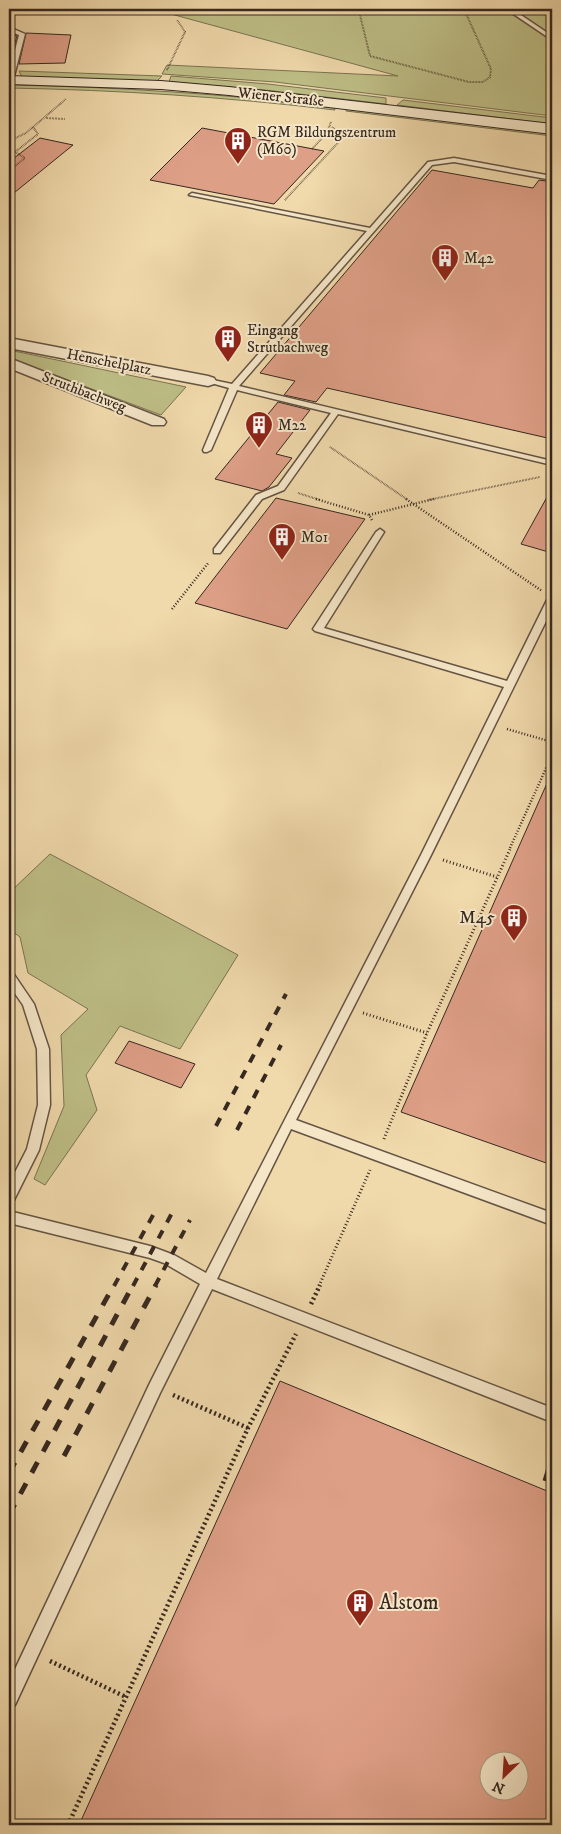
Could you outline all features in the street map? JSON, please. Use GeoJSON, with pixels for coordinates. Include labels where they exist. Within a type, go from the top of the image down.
{"type":"FeatureCollection","features":[{"type":"Feature","properties":{"kind":"main road","name":"Wiener Straße"},"geometry":{"type":"LineString","coordinates":[[10,80],[161,85],[333,102],[552,129]]}},
{"type":"Feature","properties":{"kind":"street","name":"Henschelplatz"},"geometry":{"type":"LineString","coordinates":[[9,343],[208,381]]}},
{"type":"Feature","properties":{"kind":"street","name":"Struthbachweg"},"geometry":{"type":"LineString","coordinates":[[9,363],[158,422]]}},
{"type":"Feature","properties":{"kind":"lane"},"geometry":{"type":"LineString","coordinates":[[509,9],[552,38]]}},
{"type":"Feature","properties":{"kind":"lane"},"geometry":{"type":"LineString","coordinates":[[9,29],[22,34],[10,80]]}},
{"type":"Feature","properties":{"kind":"lane"},"geometry":{"type":"LineString","coordinates":[[207,450],[234,387],[430,163],[454,160],[552,178]]}},
{"type":"Feature","properties":{"kind":"lane"},"geometry":{"type":"LineString","coordinates":[[192,195],[371,230]]}},
{"type":"Feature","properties":{"kind":"lane"},"geometry":{"type":"LineString","coordinates":[[208,381],[552,463]]}},
{"type":"Feature","properties":{"kind":"lane"},"geometry":{"type":"LineString","coordinates":[[217,551],[259,497],[281,488],[336,411]]}},
{"type":"Feature","properties":{"kind":"lane"},"geometry":{"type":"LineString","coordinates":[[380,532],[318,630],[510,685]]}},
{"type":"Feature","properties":{"kind":"lane"},"geometry":{"type":"LineString","coordinates":[[9,1699],[156,1388],[510,685],[548,596]]}},
{"type":"Feature","properties":{"kind":"lane"},"geometry":{"type":"LineString","coordinates":[[9,976],[28,1004],[43,1049],[44,1105],[34,1150],[9,1196]]}},
{"type":"Feature","properties":{"kind":"lane"},"geometry":{"type":"LineString","coordinates":[[288,1123],[552,1219]]}},
{"type":"Feature","properties":{"kind":"lane"},"geometry":{"type":"LineString","coordinates":[[9,1217],[135,1247],[169,1259],[209,1282],[552,1416]]}},
{"type":"Feature","properties":{"kind":"path"},"geometry":{"type":"LineString","coordinates":[[9,9],[359,10],[370,56],[469,82],[483,82],[490,78],[491,69],[464,9]]}},
{"type":"Feature","properties":{"kind":"path"},"geometry":{"type":"LineString","coordinates":[[161,85],[185,32],[177,20]]}},
{"type":"Feature","properties":{"kind":"path"},"geometry":{"type":"LineString","coordinates":[[9,141],[26,133],[46,118],[58,104],[72,95]]}},
{"type":"Feature","properties":{"kind":"path"},"geometry":{"type":"LineString","coordinates":[[46,118],[65,119]]}},
{"type":"Feature","properties":{"kind":"path"},"geometry":{"type":"LineString","coordinates":[[330,122],[331,127]]}},
{"type":"Feature","properties":{"kind":"path"},"geometry":{"type":"LineString","coordinates":[[10,170],[24,158],[21,154],[15,152],[38,134],[33,127]]}},
{"type":"Feature","properties":{"kind":"path"},"geometry":{"type":"LineString","coordinates":[[312,149],[331,127]]}},
{"type":"Feature","properties":{"kind":"path"},"geometry":{"type":"LineString","coordinates":[[275,211],[346,134],[331,127]]}},
{"type":"Feature","properties":{"kind":"path"},"geometry":{"type":"LineString","coordinates":[[10,170],[17,171]]}},
{"type":"Feature","properties":{"kind":"path"},"geometry":{"type":"LineString","coordinates":[[317,438],[548,596]]}},
{"type":"Feature","properties":{"kind":"path"},"geometry":{"type":"LineString","coordinates":[[281,488],[369,515],[413,503],[546,475]]}},
{"type":"Feature","properties":{"kind":"path"},"geometry":{"type":"LineString","coordinates":[[369,515],[380,532]]}},
{"type":"Feature","properties":{"kind":"path"},"geometry":{"type":"LineString","coordinates":[[172,609],[217,551]]}},
{"type":"Feature","properties":{"kind":"path"},"geometry":{"type":"LineString","coordinates":[[490,725],[552,742]]}},
{"type":"Feature","properties":{"kind":"path"},"geometry":{"type":"LineString","coordinates":[[68,1825],[248,1428],[304,1320],[376,1156],[427,1033],[552,755]]}},
{"type":"Feature","properties":{"kind":"path"},"geometry":{"type":"LineString","coordinates":[[426,855],[497,877]]}},
{"type":"Feature","properties":{"kind":"path"},"geometry":{"type":"LineString","coordinates":[[347,1008],[427,1033]]}},
{"type":"Feature","properties":{"kind":"path"},"geometry":{"type":"LineString","coordinates":[[156,1388],[248,1428]]}},
{"type":"Feature","properties":{"kind":"path"},"geometry":{"type":"LineString","coordinates":[[31,1653],[126,1697]]}},
{"type":"Feature","properties":{"kind":"green space"},"geometry":{"type":"Polygon","coordinates":[[[9,9],[552,9],[552,116],[275,82],[162,74],[167,65],[398,76],[160,11],[9,9]]]}},
{"type":"Feature","properties":{"kind":"green space"},"geometry":{"type":"Polygon","coordinates":[[[19,71],[162,76],[157,81],[22,77],[19,71]]]}},
{"type":"Feature","properties":{"kind":"green space"},"geometry":{"type":"Polygon","coordinates":[[[171,76],[268,84],[386,98],[386,104],[265,90],[169,82],[171,76]]]}},
{"type":"Feature","properties":{"kind":"green space"},"geometry":{"type":"Polygon","coordinates":[[[9,85],[91,87],[212,95],[334,107],[335,110],[172,95],[91,90],[9,88],[9,85]]]}},
{"type":"Feature","properties":{"kind":"green space"},"geometry":{"type":"Polygon","coordinates":[[[403,100],[552,118],[552,124],[397,105],[403,100]]]}},
{"type":"Feature","properties":{"kind":"green space"},"geometry":{"type":"Polygon","coordinates":[[[347,108],[552,132],[552,136],[346,111],[347,108]]]}},
{"type":"Feature","properties":{"kind":"green space"},"geometry":{"type":"Polygon","coordinates":[[[9,350],[186,387],[161,415],[9,358],[9,350]]]}},
{"type":"Feature","properties":{"kind":"green space"},"geometry":{"type":"Polygon","coordinates":[[[50,854],[238,955],[180,1049],[120,1026],[86,1075],[97,1110],[45,1185],[34,1179],[64,1106],[61,1035],[88,1009],[28,973],[20,937],[9,929],[9,893],[50,854]]]}},
{"type":"Feature","properties":{"kind":"building"},"geometry":{"type":"Polygon","coordinates":[[[9,33],[17,36],[9,64],[9,33]]]}},
{"type":"Feature","properties":{"kind":"building"},"geometry":{"type":"Polygon","coordinates":[[[26,33],[71,35],[65,63],[19,64],[26,33]]]}},
{"type":"Feature","properties":{"kind":"building","name":"RGM Bildungszentrum (M60)"},"geometry":{"type":"Polygon","coordinates":[[[202,128],[324,151],[274,204],[150,180],[202,128]]]}},
{"type":"Feature","properties":{"kind":"building"},"geometry":{"type":"Polygon","coordinates":[[[40,138],[73,145],[9,197],[9,162],[40,138]]]}},
{"type":"Feature","properties":{"kind":"building","name":"M42"},"geometry":{"type":"Polygon","coordinates":[[[432,170],[533,188],[539,180],[552,182],[552,439],[327,388],[316,402],[284,395],[295,381],[260,373],[432,170]]]}},
{"type":"Feature","properties":{"kind":"building","name":"M22"},"geometry":{"type":"Polygon","coordinates":[[[278,402],[310,410],[276,454],[292,458],[269,487],[262,491],[215,479],[278,402]]]}},
{"type":"Feature","properties":{"kind":"building"},"geometry":{"type":"Polygon","coordinates":[[[552,488],[552,553],[521,544],[552,488]]]}},
{"type":"Feature","properties":{"kind":"building","name":"M01"},"geometry":{"type":"Polygon","coordinates":[[[276,498],[365,519],[287,629],[195,603],[276,498]]]}},
{"type":"Feature","properties":{"kind":"building","name":"M45"},"geometry":{"type":"Polygon","coordinates":[[[552,772],[552,1165],[401,1112],[552,772]]]}},
{"type":"Feature","properties":{"kind":"building"},"geometry":{"type":"Polygon","coordinates":[[[129,1041],[195,1064],[181,1088],[115,1063],[129,1041]]]}},
{"type":"Feature","properties":{"kind":"building","name":"Alstom"},"geometry":{"type":"Polygon","coordinates":[[[280,1381],[552,1493],[552,1825],[79,1825],[280,1381]]]}},
{"type":"Feature","properties":{"kind":"railway"},"geometry":{"type":"LineString","coordinates":[[216,1126],[286,994]]}},
{"type":"Feature","properties":{"kind":"railway"},"geometry":{"type":"LineString","coordinates":[[237,1130],[281,1045]]}},
{"type":"Feature","properties":{"kind":"railway"},"geometry":{"type":"LineString","coordinates":[[114,1286],[157,1208]]}},
{"type":"Feature","properties":{"kind":"railway"},"geometry":{"type":"LineString","coordinates":[[133,1286],[172,1213]]}},
{"type":"Feature","properties":{"kind":"railway"},"geometry":{"type":"LineString","coordinates":[[155,1286],[190,1220]]}},
{"type":"Feature","properties":{"kind":"railway"},"geometry":{"type":"LineString","coordinates":[[9,1473],[114,1285]]}},
{"type":"Feature","properties":{"kind":"railway"},"geometry":{"type":"LineString","coordinates":[[9,1515],[133,1285]]}},
{"type":"Feature","properties":{"kind":"railway"},"geometry":{"type":"LineString","coordinates":[[64,1456],[156,1285]]}},
{"type":"Feature","properties":{"kind":"railway"},"geometry":{"type":"LineString","coordinates":[[545,1481],[552,1458]]}},
{"type":"Feature","properties":{"kind":"place","name":"RGM Bildungszentrum (M60)"},"geometry":{"type":"Point","coordinates":[238,165]}},
{"type":"Feature","properties":{"kind":"place","name":"M42"},"geometry":{"type":"Point","coordinates":[445,282]}},
{"type":"Feature","properties":{"kind":"place","name":"Eingang Strutbachweg"},"geometry":{"type":"Point","coordinates":[228,363]}},
{"type":"Feature","properties":{"kind":"place","name":"M22"},"geometry":{"type":"Point","coordinates":[259,449]}},
{"type":"Feature","properties":{"kind":"place","name":"M01"},"geometry":{"type":"Point","coordinates":[282,561]}},
{"type":"Feature","properties":{"kind":"place","name":"M45"},"geometry":{"type":"Point","coordinates":[514,942]}},
{"type":"Feature","properties":{"kind":"place","name":"Alstom"},"geometry":{"type":"Point","coordinates":[360,1627]}}]}
